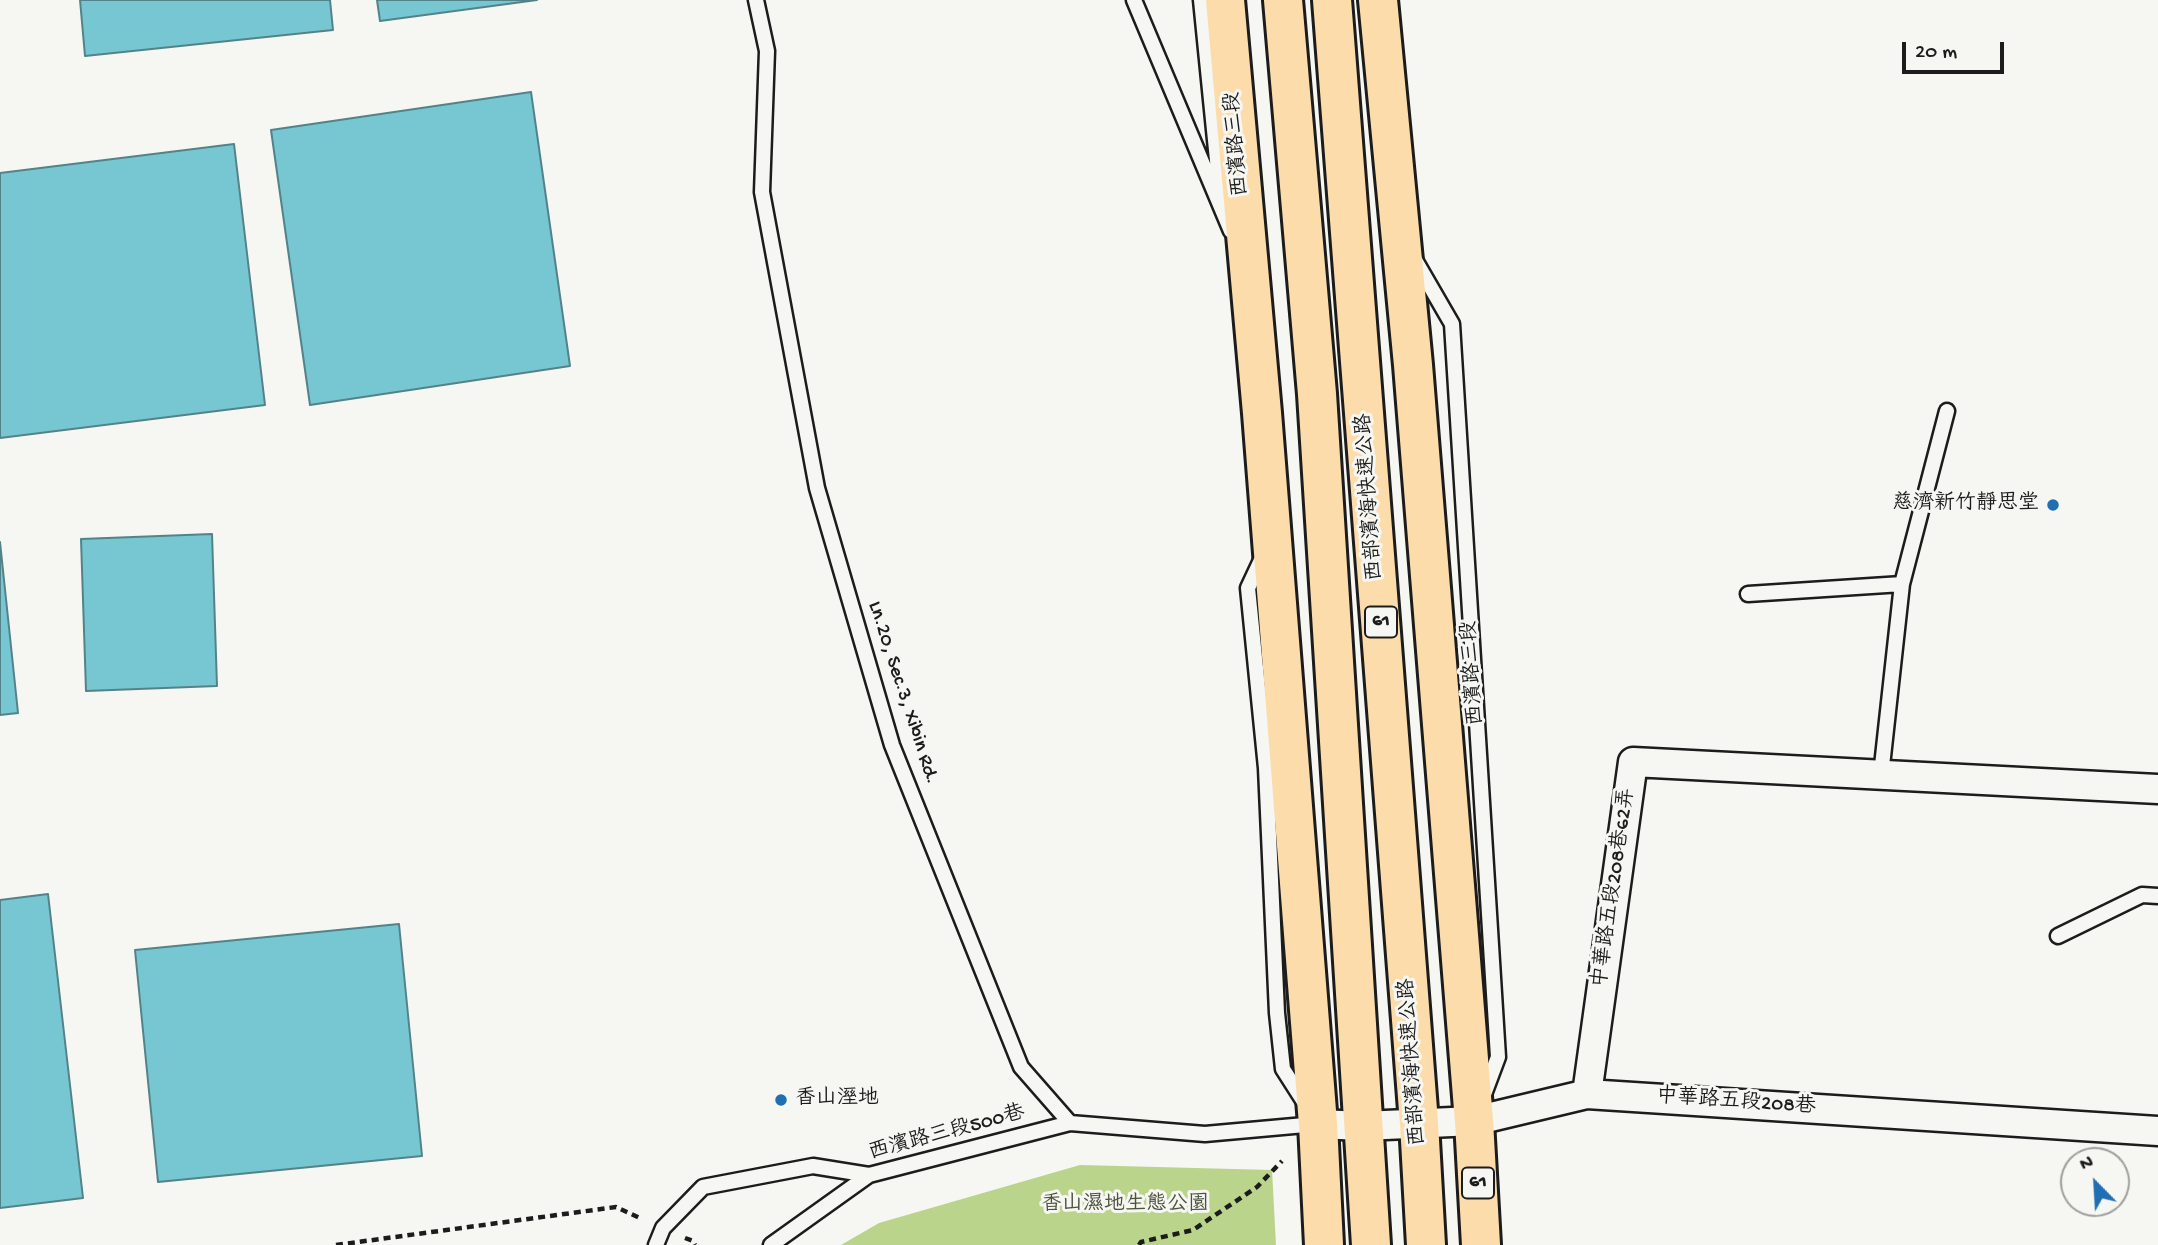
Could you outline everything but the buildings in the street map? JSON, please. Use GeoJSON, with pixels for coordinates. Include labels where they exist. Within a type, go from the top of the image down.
{"type":"FeatureCollection","features":[{"type":"Feature","properties":{"kind":"main road","name":"西濱路三段"},"geometry":{"type":"LineString","coordinates":[[1225,0],[1250,275],[1318,1124],[1324,1245]]}},
{"type":"Feature","properties":{"kind":"main road"},"geometry":{"type":"LineString","coordinates":[[1283,0],[1317,394],[1371,1245]]}},
{"type":"Feature","properties":{"kind":"main road","name":"西部濱海快速公路"},"geometry":{"type":"LineString","coordinates":[[1332,0],[1419,1123],[1426,1245]]}},
{"type":"Feature","properties":{"kind":"main road","name":"西濱路三段"},"geometry":{"type":"LineString","coordinates":[[1378,0],[1413,365],[1474,1121],[1481,1245]]}},
{"type":"Feature","properties":{"kind":"street","name":"中華路五段208巷62弄"},"geometry":{"type":"LineString","coordinates":[[1587,1094],[1633,762],[2158,789]]}},
{"type":"Feature","properties":{"kind":"street","name":"中華路五段208巷"},"geometry":{"type":"LineString","coordinates":[[1318,1124],[1363,1126],[1474,1121],[1587,1094],[2158,1131]]}},
{"type":"Feature","properties":{"kind":"lane","name":"Ln.20, Sec.3, Xibin Rd."},"geometry":{"type":"LineString","coordinates":[[756,0],[767,51],[762,192],[817,488],[897,758],[1021,1067],[1070,1123]]}},
{"type":"Feature","properties":{"kind":"lane"},"geometry":{"type":"LineString","coordinates":[[1134,0],[1250,275]]}},
{"type":"Feature","properties":{"kind":"lane","name":"西濱路三段"},"geometry":{"type":"LineString","coordinates":[[1201,0],[1221,207]]}},
{"type":"Feature","properties":{"kind":"lane"},"geometry":{"type":"LineString","coordinates":[[1881,775],[1902,584],[1947,411]]}},
{"type":"Feature","properties":{"kind":"lane"},"geometry":{"type":"LineString","coordinates":[[1748,594],[1902,584]]}},
{"type":"Feature","properties":{"kind":"lane"},"geometry":{"type":"LineString","coordinates":[[2058,936],[2142,895],[2158,897]]}},
{"type":"Feature","properties":{"kind":"lane"},"geometry":{"type":"LineString","coordinates":[[1070,1123],[1205,1134],[1318,1124]]}},
{"type":"Feature","properties":{"kind":"lane","name":"西濱路三段500巷"},"geometry":{"type":"LineString","coordinates":[[771,1245],[869,1175],[1070,1123]]}},
{"type":"Feature","properties":{"kind":"lane"},"geometry":{"type":"LineString","coordinates":[[656,1245],[663,1228],[703,1187],[813,1166],[869,1175]]}},
{"type":"Feature","properties":{"kind":"path"},"geometry":{"type":"LineString","coordinates":[[1139,1245],[1141,1242],[1193,1230],[1257,1187],[1318,1124]]}},
{"type":"Feature","properties":{"kind":"path"},"geometry":{"type":"LineString","coordinates":[[336,1245],[616,1207],[693,1241],[695,1245]]}},
{"type":"Feature","properties":{"kind":"green space","name":"香山濕地生態公園"},"geometry":{"type":"Polygon","coordinates":[[[1080,1165],[1272,1170],[1276,1245],[841,1245],[879,1223],[1080,1165]]]}},
{"type":"Feature","properties":{"kind":"water"},"geometry":{"type":"Polygon","coordinates":[[[80,0],[330,0],[333,30],[85,56],[80,0]]]}},
{"type":"Feature","properties":{"kind":"water"},"geometry":{"type":"Polygon","coordinates":[[[377,0],[537,0],[380,21],[377,0]]]}},
{"type":"Feature","properties":{"kind":"water"},"geometry":{"type":"Polygon","coordinates":[[[531,92],[570,366],[310,405],[271,130],[531,92]]]}},
{"type":"Feature","properties":{"kind":"water"},"geometry":{"type":"Polygon","coordinates":[[[234,144],[265,405],[0,438],[0,173],[234,144]]]}},
{"type":"Feature","properties":{"kind":"water"},"geometry":{"type":"Polygon","coordinates":[[[212,534],[217,686],[86,691],[81,539],[212,534]]]}},
{"type":"Feature","properties":{"kind":"water"},"geometry":{"type":"Polygon","coordinates":[[[0,542],[18,713],[0,715],[0,542]]]}},
{"type":"Feature","properties":{"kind":"water"},"geometry":{"type":"Polygon","coordinates":[[[48,894],[83,1198],[0,1208],[0,900],[48,894]]]}},
{"type":"Feature","properties":{"kind":"water"},"geometry":{"type":"Polygon","coordinates":[[[399,924],[422,1156],[158,1182],[135,950],[399,924]]]}},
{"type":"Feature","properties":{"kind":"place","name":"慈濟新竹靜思堂"},"geometry":{"type":"Point","coordinates":[2053,505]}},
{"type":"Feature","properties":{"kind":"place","name":"香山溼地"},"geometry":{"type":"Point","coordinates":[781,1100]}}]}
